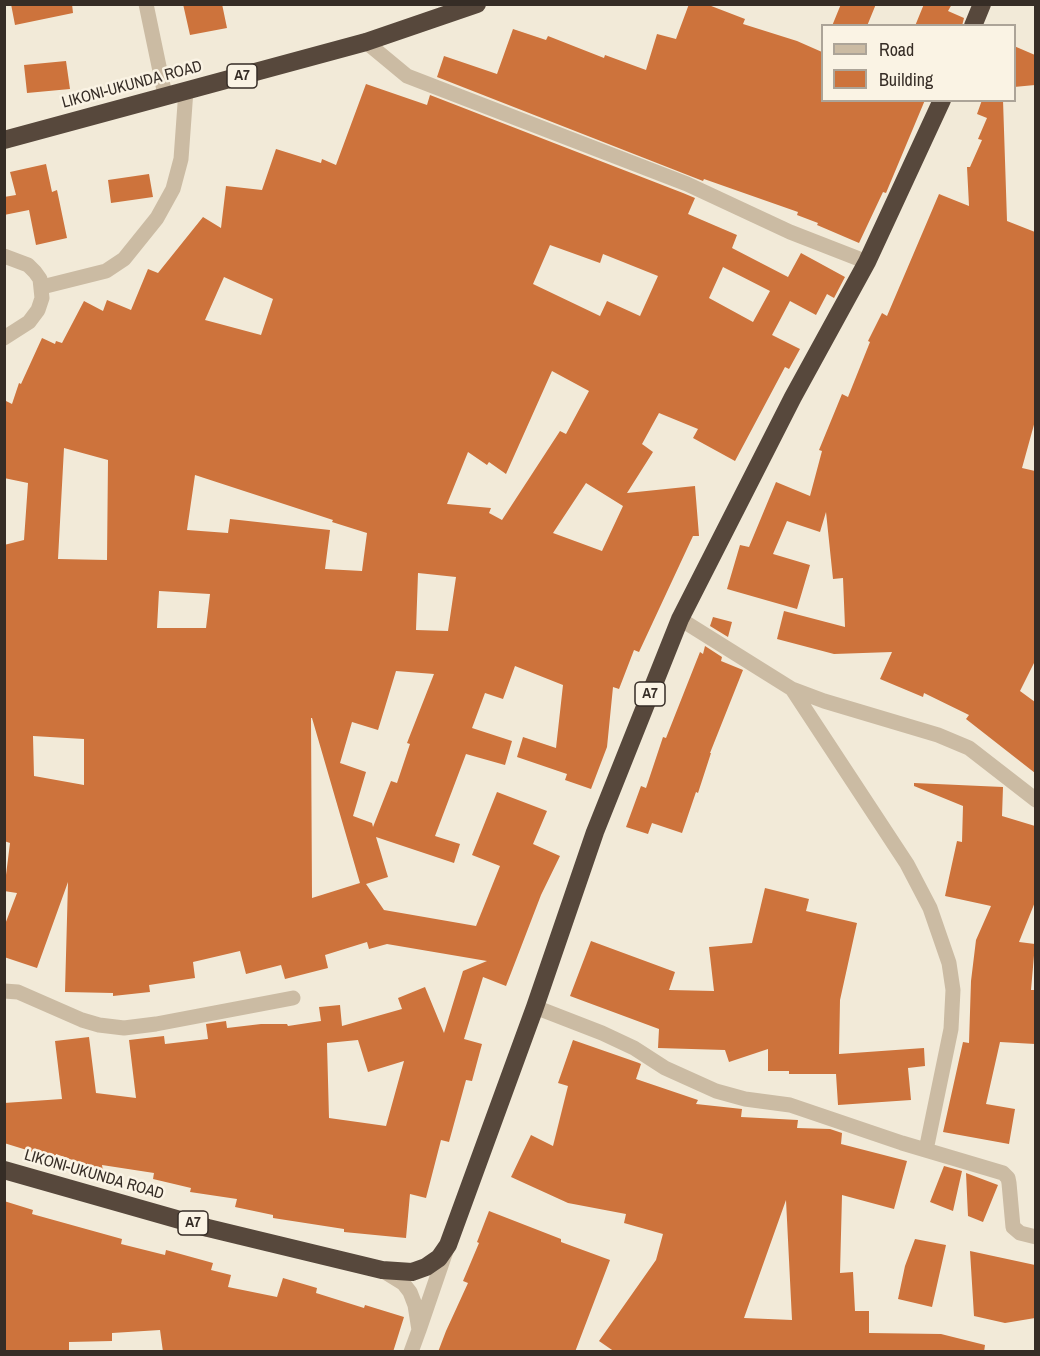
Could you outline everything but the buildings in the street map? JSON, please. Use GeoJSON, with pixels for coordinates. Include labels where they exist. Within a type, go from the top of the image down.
{"type":"FeatureCollection","features":[{"type":"Feature","properties":{"kind":"highway","name":"LIKONI-UKUNDA ROAD"},"geometry":{"type":"LineString","coordinates":[[4,140],[366,42],[477,4]]}},
{"type":"Feature","properties":{"kind":"highway"},"geometry":{"type":"LineString","coordinates":[[974,24],[982,4]]}},
{"type":"Feature","properties":{"kind":"highway","name":"A7"},"geometry":{"type":"LineString","coordinates":[[382,1270],[412,1272],[426,1267],[439,1257],[448,1245],[536,1007],[594,832],[680,619],[793,397],[867,262],[941,102]]}},
{"type":"Feature","properties":{"kind":"highway","name":"LIKONI-UKUNDA ROAD"},"geometry":{"type":"LineString","coordinates":[[4,1170],[208,1228],[382,1270]]}},
{"type":"Feature","properties":{"kind":"street"},"geometry":{"type":"LineString","coordinates":[[146,4],[165,95]]}},
{"type":"Feature","properties":{"kind":"street"},"geometry":{"type":"LineString","coordinates":[[366,42],[407,76],[687,184],[790,232],[867,262]]}},
{"type":"Feature","properties":{"kind":"street"},"geometry":{"type":"LineString","coordinates":[[42,287],[106,271],[124,259],[158,218],[173,189],[181,159],[186,90]]}},
{"type":"Feature","properties":{"kind":"street"},"geometry":{"type":"LineString","coordinates":[[4,256],[28,265],[40,279],[42,287],[42,298],[38,310],[29,322],[4,338]]}},
{"type":"Feature","properties":{"kind":"street"},"geometry":{"type":"LineString","coordinates":[[680,619],[792,689],[824,701],[954,740],[969,748],[1035,801]]}},
{"type":"Feature","properties":{"kind":"street"},"geometry":{"type":"LineString","coordinates":[[792,689],[907,864],[930,908],[949,963],[953,990],[951,1029],[926,1150]]}},
{"type":"Feature","properties":{"kind":"street"},"geometry":{"type":"LineString","coordinates":[[4,991],[18,992],[82,1020],[124,1028],[293,998]]}},
{"type":"Feature","properties":{"kind":"street"},"geometry":{"type":"LineString","coordinates":[[536,1007],[602,1033],[634,1048],[665,1068],[716,1091],[745,1099],[790,1106],[1003,1173],[1010,1183],[1013,1227],[1020,1233],[1035,1237]]}},
{"type":"Feature","properties":{"kind":"street"},"geometry":{"type":"LineString","coordinates":[[411,1352],[448,1245]]}},
{"type":"Feature","properties":{"kind":"street"},"geometry":{"type":"LineString","coordinates":[[382,1270],[403,1283],[410,1292],[415,1305],[419,1330]]}}]}
